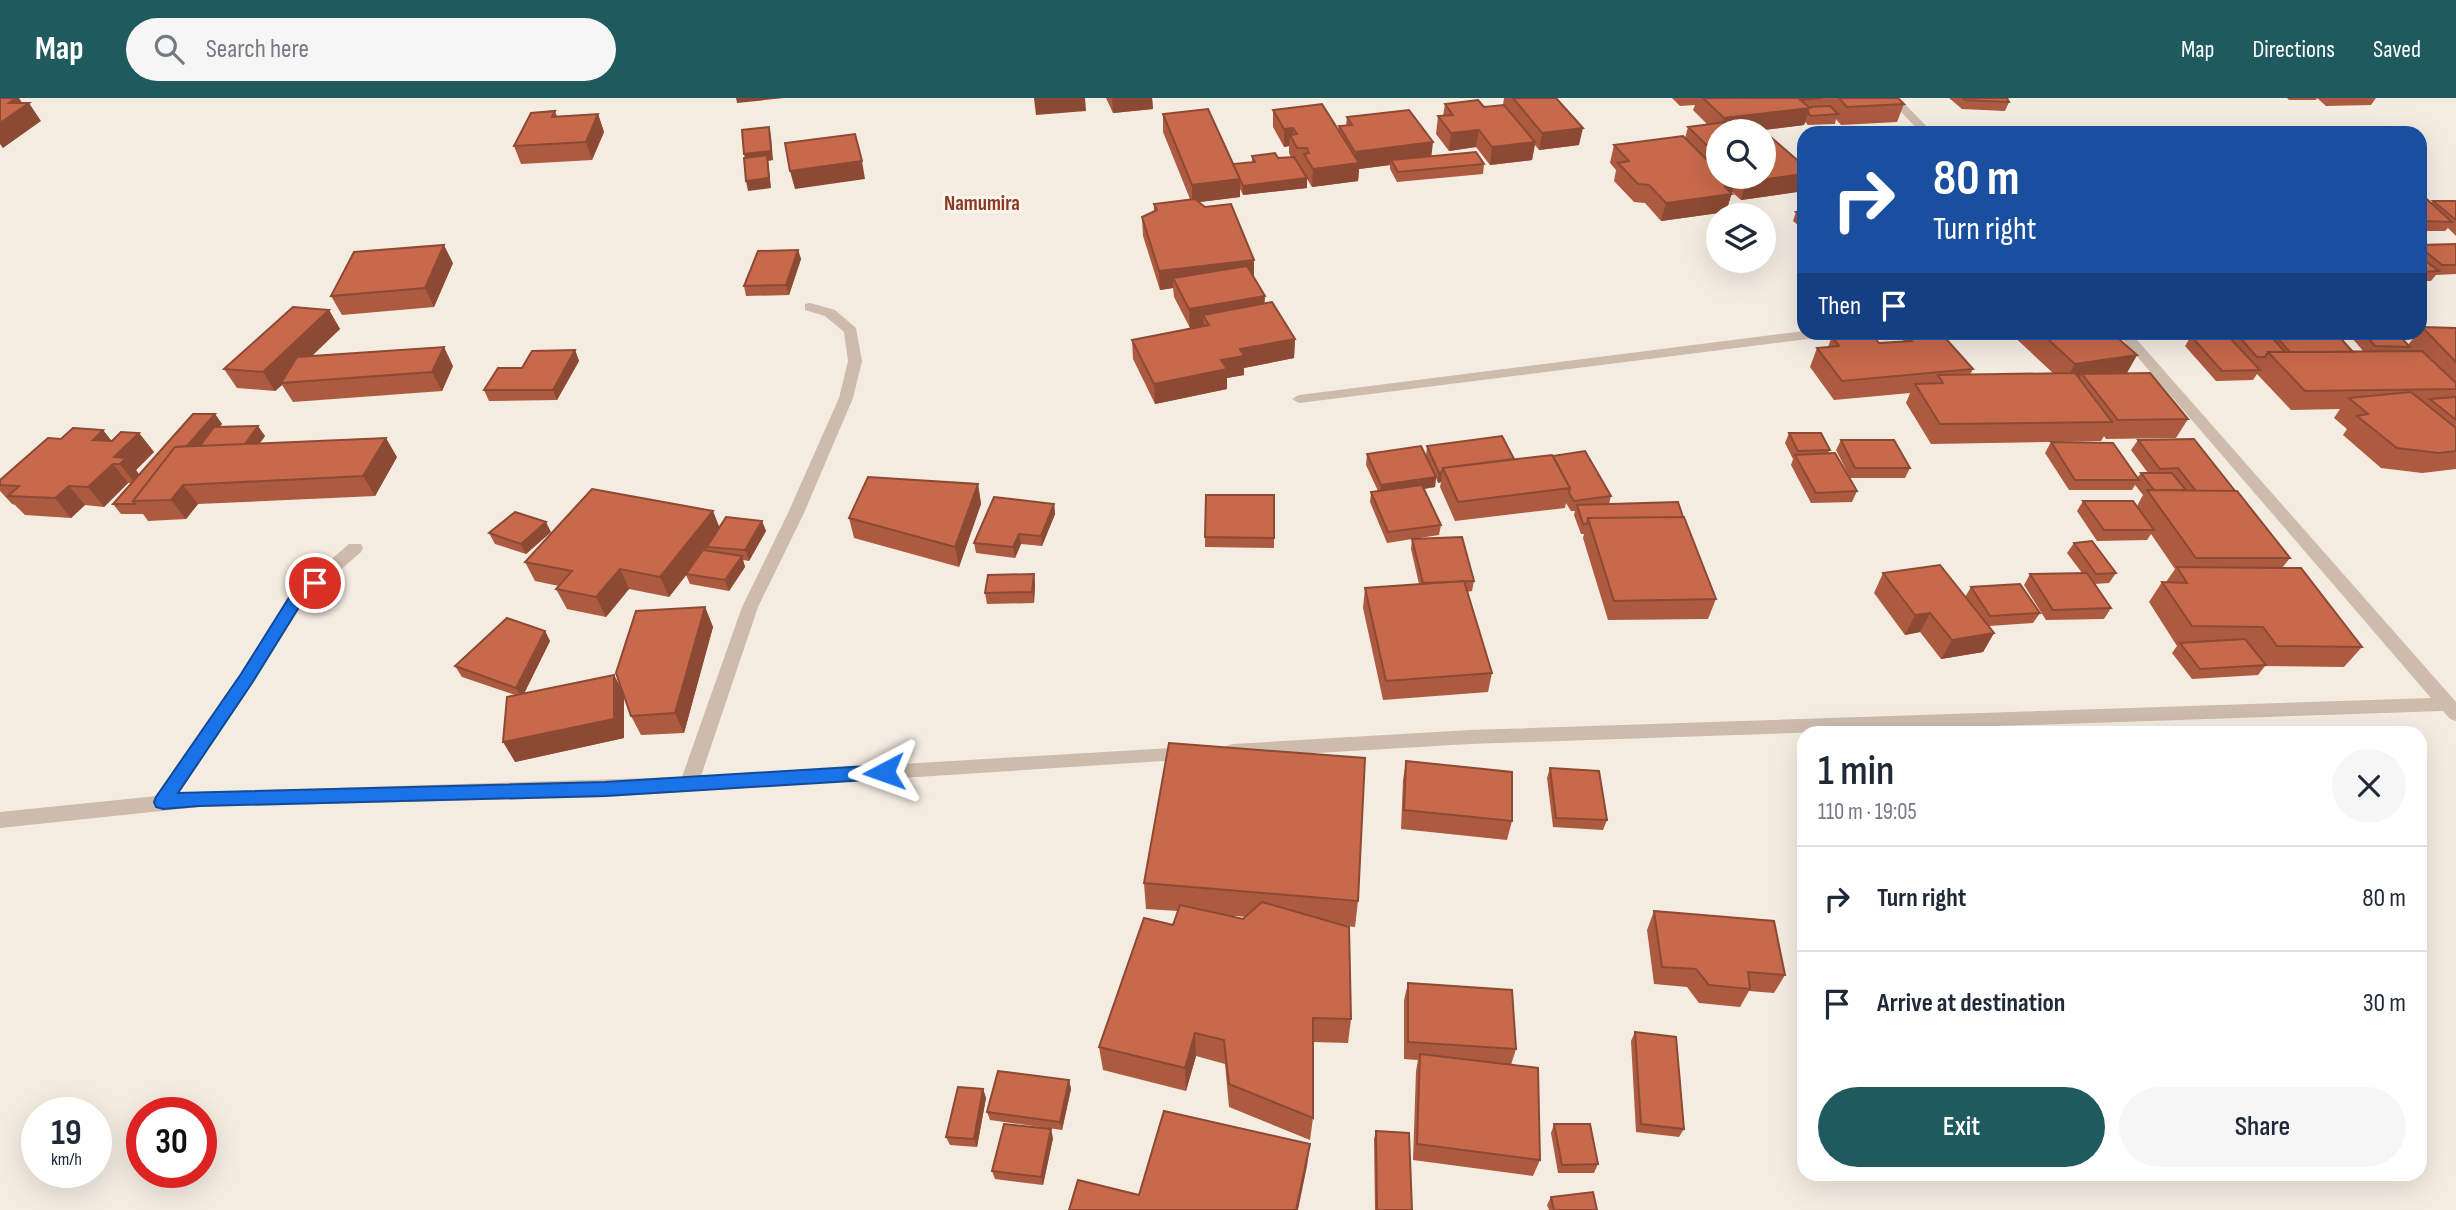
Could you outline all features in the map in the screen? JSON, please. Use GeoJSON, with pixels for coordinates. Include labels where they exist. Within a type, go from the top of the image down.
{"type":"FeatureCollection","features":[{"type":"Feature","properties":{"kind":"street"},"geometry":{"type":"LineString","coordinates":[[1893,98],[1920,126]]}},
{"type":"Feature","properties":{"kind":"street"},"geometry":{"type":"LineString","coordinates":[[689,784],[750,607],[796,513],[846,398],[855,361],[851,331],[830,313],[810,307]]}},
{"type":"Feature","properties":{"kind":"street"},"geometry":{"type":"LineString","coordinates":[[1299,399],[1797,336]]}},
{"type":"Feature","properties":{"kind":"street"},"geometry":{"type":"LineString","coordinates":[[2129,340],[2451,709]]}},
{"type":"Feature","properties":{"kind":"street"},"geometry":{"type":"LineString","coordinates":[[163,802],[247,678],[295,600],[355,548]]}},
{"type":"Feature","properties":{"kind":"street"},"geometry":{"type":"LineString","coordinates":[[1855,726],[2451,709]]}},
{"type":"Feature","properties":{"kind":"street"},"geometry":{"type":"LineString","coordinates":[[0,820],[199,799],[605,789],[1470,737],[1797,728]]}},
{"type":"Feature","properties":{"kind":"building"},"geometry":{"type":"Polygon","coordinates":[[[0,98],[16,98],[9,103],[29,103],[0,123],[0,98]]]}},
{"type":"Feature","properties":{"kind":"building"},"geometry":{"type":"Polygon","coordinates":[[[1513,98],[1556,98],[1583,128],[1542,133],[1513,98]]]}},
{"type":"Feature","properties":{"kind":"building"},"geometry":{"type":"Polygon","coordinates":[[[1703,98],[1798,98],[1810,108],[1724,118],[1703,98]]]}},
{"type":"Feature","properties":{"kind":"building"},"geometry":{"type":"Polygon","coordinates":[[[1839,98],[1898,98],[1904,104],[1847,107],[1839,98]]]}},
{"type":"Feature","properties":{"kind":"building"},"geometry":{"type":"Polygon","coordinates":[[[1963,98],[2007,98],[2009,102],[1965,100],[1963,98]]]}},
{"type":"Feature","properties":{"kind":"building"},"geometry":{"type":"Polygon","coordinates":[[[1478,100],[1484,107],[1504,105],[1535,142],[1492,147],[1479,130],[1451,133],[1438,116],[1453,115],[1445,104],[1478,100]]]}},
{"type":"Feature","properties":{"kind":"building"},"geometry":{"type":"Polygon","coordinates":[[[1322,104],[1359,163],[1313,169],[1304,154],[1309,153],[1307,148],[1297,148],[1290,135],[1297,134],[1293,128],[1284,129],[1273,110],[1322,104]]]}},
{"type":"Feature","properties":{"kind":"building"},"geometry":{"type":"Polygon","coordinates":[[[1830,106],[1838,114],[1811,116],[1808,113],[1809,107],[1830,106]]]}},
{"type":"Feature","properties":{"kind":"building"},"geometry":{"type":"Polygon","coordinates":[[[1208,109],[1240,179],[1192,185],[1163,114],[1208,109]]]}},
{"type":"Feature","properties":{"kind":"building"},"geometry":{"type":"Polygon","coordinates":[[[1409,110],[1433,142],[1355,152],[1339,126],[1352,125],[1347,117],[1409,110]]]}},
{"type":"Feature","properties":{"kind":"building"},"geometry":{"type":"Polygon","coordinates":[[[555,111],[552,117],[598,114],[586,142],[514,146],[531,113],[555,111]]]}},
{"type":"Feature","properties":{"kind":"building"},"geometry":{"type":"Polygon","coordinates":[[[1706,125],[1706,144],[1688,127],[1706,125]]]}},
{"type":"Feature","properties":{"kind":"building"},"geometry":{"type":"Polygon","coordinates":[[[769,127],[771,151],[744,154],[742,130],[769,127]]]}},
{"type":"Feature","properties":{"kind":"building"},"geometry":{"type":"Polygon","coordinates":[[[855,134],[862,161],[790,171],[785,143],[855,134]]]}},
{"type":"Feature","properties":{"kind":"building"},"geometry":{"type":"Polygon","coordinates":[[[1683,136],[1706,159],[1706,189],[1727,189],[1732,194],[1666,203],[1649,185],[1638,184],[1618,163],[1629,161],[1614,145],[1683,136]]]}},
{"type":"Feature","properties":{"kind":"building"},"geometry":{"type":"Polygon","coordinates":[[[1776,142],[1797,160],[1797,175],[1776,178],[1776,142]]]}},
{"type":"Feature","properties":{"kind":"building"},"geometry":{"type":"Polygon","coordinates":[[[1476,152],[1484,164],[1398,172],[1391,160],[1476,152]]]}},
{"type":"Feature","properties":{"kind":"building"},"geometry":{"type":"Polygon","coordinates":[[[1275,153],[1278,158],[1294,157],[1307,178],[1243,186],[1233,164],[1255,162],[1252,156],[1275,153]]]}},
{"type":"Feature","properties":{"kind":"building"},"geometry":{"type":"Polygon","coordinates":[[[767,155],[769,178],[746,181],[744,158],[767,155]]]}},
{"type":"Feature","properties":{"kind":"building"},"geometry":{"type":"Polygon","coordinates":[[[1195,199],[1205,207],[1231,204],[1254,260],[1159,271],[1142,217],[1157,210],[1154,204],[1195,199]]]}},
{"type":"Feature","properties":{"kind":"building"},"geometry":{"type":"Polygon","coordinates":[[[2427,199],[2452,222],[2427,221],[2427,199]]]}},
{"type":"Feature","properties":{"kind":"building"},"geometry":{"type":"Polygon","coordinates":[[[2433,201],[2456,201],[2456,220],[2433,201]]]}},
{"type":"Feature","properties":{"kind":"building"},"geometry":{"type":"Polygon","coordinates":[[[2456,244],[2456,265],[2442,265],[2427,253],[2427,245],[2456,244]]]}},
{"type":"Feature","properties":{"kind":"building"},"geometry":{"type":"Polygon","coordinates":[[[444,245],[425,288],[331,296],[354,252],[444,245]]]}},
{"type":"Feature","properties":{"kind":"building"},"geometry":{"type":"Polygon","coordinates":[[[798,250],[786,285],[744,286],[758,251],[798,250]]]}},
{"type":"Feature","properties":{"kind":"building"},"geometry":{"type":"Polygon","coordinates":[[[2427,262],[2439,271],[2427,272],[2427,262]]]}},
{"type":"Feature","properties":{"kind":"building"},"geometry":{"type":"Polygon","coordinates":[[[1247,266],[1265,296],[1189,309],[1173,278],[1247,266]]]}},
{"type":"Feature","properties":{"kind":"building"},"geometry":{"type":"Polygon","coordinates":[[[1272,302],[1295,339],[1240,349],[1244,356],[1221,360],[1227,369],[1154,384],[1132,340],[1209,325],[1203,315],[1272,302]]]}},
{"type":"Feature","properties":{"kind":"building"},"geometry":{"type":"Polygon","coordinates":[[[293,307],[329,310],[263,372],[224,369],[293,307]]]}},
{"type":"Feature","properties":{"kind":"building"},"geometry":{"type":"Polygon","coordinates":[[[2427,327],[2456,328],[2456,362],[2427,332],[2427,327]]]}},
{"type":"Feature","properties":{"kind":"building"},"geometry":{"type":"Polygon","coordinates":[[[1835,340],[1877,340],[1879,343],[1947,340],[1973,369],[1842,381],[1817,348],[1839,346],[1835,340]]]}},
{"type":"Feature","properties":{"kind":"building"},"geometry":{"type":"Polygon","coordinates":[[[2049,340],[2120,340],[2137,355],[2075,364],[2049,340]]]}},
{"type":"Feature","properties":{"kind":"building"},"geometry":{"type":"Polygon","coordinates":[[[2195,340],[2232,340],[2260,370],[2222,371],[2195,340]]]}},
{"type":"Feature","properties":{"kind":"building"},"geometry":{"type":"Polygon","coordinates":[[[2242,340],[2274,340],[2285,352],[2268,352],[2265,357],[2257,357],[2242,340]]]}},
{"type":"Feature","properties":{"kind":"building"},"geometry":{"type":"Polygon","coordinates":[[[2279,340],[2342,340],[2353,352],[2290,352],[2279,340]]]}},
{"type":"Feature","properties":{"kind":"building"},"geometry":{"type":"Polygon","coordinates":[[[2370,340],[2403,340],[2410,347],[2375,346],[2370,340]]]}},
{"type":"Feature","properties":{"kind":"building"},"geometry":{"type":"Polygon","coordinates":[[[444,347],[432,372],[281,383],[297,357],[444,347]]]}},
{"type":"Feature","properties":{"kind":"building"},"geometry":{"type":"Polygon","coordinates":[[[575,350],[553,390],[484,390],[498,368],[522,368],[532,351],[575,350]]]}},
{"type":"Feature","properties":{"kind":"building"},"geometry":{"type":"Polygon","coordinates":[[[2422,351],[2456,383],[2456,389],[2305,391],[2268,352],[2422,351]]]}},
{"type":"Feature","properties":{"kind":"building"},"geometry":{"type":"Polygon","coordinates":[[[2075,373],[2112,422],[1940,424],[1915,384],[1943,383],[1938,375],[2075,373]]]}},
{"type":"Feature","properties":{"kind":"building"},"geometry":{"type":"Polygon","coordinates":[[[2150,373],[2188,419],[2118,420],[2082,374],[2150,373]]]}},
{"type":"Feature","properties":{"kind":"building"},"geometry":{"type":"Polygon","coordinates":[[[2411,392],[2456,428],[2456,451],[2439,453],[2397,448],[2357,416],[2368,414],[2349,398],[2411,392]]]}},
{"type":"Feature","properties":{"kind":"building"},"geometry":{"type":"Polygon","coordinates":[[[2456,397],[2456,420],[2430,399],[2456,397]]]}},
{"type":"Feature","properties":{"kind":"building"},"geometry":{"type":"Polygon","coordinates":[[[193,414],[215,414],[187,446],[175,447],[133,501],[135,504],[113,504],[193,414]]]}},
{"type":"Feature","properties":{"kind":"building"},"geometry":{"type":"Polygon","coordinates":[[[258,426],[245,444],[200,446],[214,427],[258,426]]]}},
{"type":"Feature","properties":{"kind":"building"},"geometry":{"type":"Polygon","coordinates":[[[73,428],[103,430],[93,440],[112,441],[121,432],[139,433],[114,457],[126,458],[120,464],[113,464],[88,487],[69,486],[55,498],[8,496],[19,486],[0,485],[0,480],[48,438],[61,439],[73,428]]]}},
{"type":"Feature","properties":{"kind":"building"},"geometry":{"type":"Polygon","coordinates":[[[1789,433],[1821,433],[1830,450],[1798,451],[1789,433]]]}},
{"type":"Feature","properties":{"kind":"building"},"geometry":{"type":"Polygon","coordinates":[[[1502,436],[1514,459],[1443,468],[1439,473],[1427,446],[1502,436]]]}},
{"type":"Feature","properties":{"kind":"building"},"geometry":{"type":"Polygon","coordinates":[[[386,438],[363,476],[183,485],[171,500],[133,501],[175,447],[386,438]]]}},
{"type":"Feature","properties":{"kind":"building"},"geometry":{"type":"Polygon","coordinates":[[[2194,439],[2235,491],[2196,491],[2178,468],[2160,469],[2138,440],[2194,439]]]}},
{"type":"Feature","properties":{"kind":"building"},"geometry":{"type":"Polygon","coordinates":[[[1841,440],[1894,440],[1910,468],[1855,468],[1841,440]]]}},
{"type":"Feature","properties":{"kind":"building"},"geometry":{"type":"Polygon","coordinates":[[[2051,442],[2113,443],[2139,480],[2075,480],[2051,442]]]}},
{"type":"Feature","properties":{"kind":"building"},"geometry":{"type":"Polygon","coordinates":[[[1421,446],[1436,477],[1381,485],[1367,454],[1421,446]]]}},
{"type":"Feature","properties":{"kind":"building"},"geometry":{"type":"Polygon","coordinates":[[[1585,451],[1611,496],[1574,501],[1569,493],[1570,488],[1553,456],[1585,451]]]}},
{"type":"Feature","properties":{"kind":"building"},"geometry":{"type":"Polygon","coordinates":[[[1835,453],[1857,491],[1816,493],[1795,455],[1835,453]]]}},
{"type":"Feature","properties":{"kind":"building"},"geometry":{"type":"Polygon","coordinates":[[[1552,455],[1570,488],[1458,502],[1443,468],[1552,455]]]}},
{"type":"Feature","properties":{"kind":"building"},"geometry":{"type":"Polygon","coordinates":[[[2141,473],[2172,473],[2186,490],[2154,490],[2141,473]]]}},
{"type":"Feature","properties":{"kind":"building"},"geometry":{"type":"Polygon","coordinates":[[[868,477],[978,484],[955,547],[849,518],[868,477]]]}},
{"type":"Feature","properties":{"kind":"building"},"geometry":{"type":"Polygon","coordinates":[[[1422,485],[1441,525],[1388,532],[1371,492],[1422,485]]]}},
{"type":"Feature","properties":{"kind":"building"},"geometry":{"type":"Polygon","coordinates":[[[592,489],[713,511],[660,577],[620,569],[596,597],[556,589],[572,571],[525,562],[592,489]]]}},
{"type":"Feature","properties":{"kind":"building"},"geometry":{"type":"Polygon","coordinates":[[[2147,490],[2237,491],[2290,558],[2196,558],[2147,490]]]}},
{"type":"Feature","properties":{"kind":"building"},"geometry":{"type":"Polygon","coordinates":[[[1206,495],[1274,495],[1274,538],[1205,537],[1206,495]]]}},
{"type":"Feature","properties":{"kind":"building"},"geometry":{"type":"Polygon","coordinates":[[[994,497],[1054,504],[1041,536],[1019,534],[1013,547],[974,543],[994,497]]]}},
{"type":"Feature","properties":{"kind":"building"},"geometry":{"type":"Polygon","coordinates":[[[2083,501],[2133,501],[2154,530],[2104,530],[2083,501]]]}},
{"type":"Feature","properties":{"kind":"building"},"geometry":{"type":"Polygon","coordinates":[[[1678,502],[1683,517],[1588,518],[1587,524],[1583,524],[1577,505],[1678,502]]]}},
{"type":"Feature","properties":{"kind":"building"},"geometry":{"type":"Polygon","coordinates":[[[515,512],[546,522],[521,544],[489,533],[515,512]]]}},
{"type":"Feature","properties":{"kind":"building"},"geometry":{"type":"Polygon","coordinates":[[[726,517],[762,521],[745,550],[707,547],[726,517]]]}},
{"type":"Feature","properties":{"kind":"building"},"geometry":{"type":"Polygon","coordinates":[[[1684,517],[1716,599],[1614,601],[1588,518],[1684,517]]]}},
{"type":"Feature","properties":{"kind":"building"},"geometry":{"type":"Polygon","coordinates":[[[1462,537],[1474,581],[1423,583],[1412,539],[1462,537]]]}},
{"type":"Feature","properties":{"kind":"building"},"geometry":{"type":"Polygon","coordinates":[[[2092,541],[2116,573],[2096,574],[2074,543],[2092,541]]]}},
{"type":"Feature","properties":{"kind":"building"},"geometry":{"type":"Polygon","coordinates":[[[703,550],[742,556],[725,580],[686,574],[703,550]]]}},
{"type":"Feature","properties":{"kind":"building"},"geometry":{"type":"Polygon","coordinates":[[[1940,565],[1994,633],[1952,640],[1930,613],[1915,615],[1883,573],[1940,565]]]}},
{"type":"Feature","properties":{"kind":"building"},"geometry":{"type":"Polygon","coordinates":[[[2177,567],[2301,568],[2362,647],[2277,646],[2263,627],[2192,626],[2162,582],[2187,583],[2177,567]]]}},
{"type":"Feature","properties":{"kind":"building"},"geometry":{"type":"Polygon","coordinates":[[[2087,573],[2111,608],[2053,610],[2030,574],[2087,573]]]}},
{"type":"Feature","properties":{"kind":"building"},"geometry":{"type":"Polygon","coordinates":[[[1034,574],[1032,592],[985,593],[988,575],[1034,574]]]}},
{"type":"Feature","properties":{"kind":"building"},"geometry":{"type":"Polygon","coordinates":[[[1464,581],[1492,673],[1386,681],[1365,588],[1464,581]]]}},
{"type":"Feature","properties":{"kind":"building"},"geometry":{"type":"Polygon","coordinates":[[[2020,584],[2040,613],[1990,616],[1971,587],[2020,584]]]}},
{"type":"Feature","properties":{"kind":"building"},"geometry":{"type":"Polygon","coordinates":[[[705,607],[675,713],[631,716],[616,673],[636,611],[705,607]]]}},
{"type":"Feature","properties":{"kind":"building"},"geometry":{"type":"Polygon","coordinates":[[[507,618],[545,631],[516,688],[455,666],[507,618]]]}},
{"type":"Feature","properties":{"kind":"building"},"geometry":{"type":"Polygon","coordinates":[[[2245,639],[2266,665],[2200,669],[2180,643],[2245,639]]]}},
{"type":"Feature","properties":{"kind":"building"},"geometry":{"type":"Polygon","coordinates":[[[614,675],[614,719],[503,742],[507,697],[614,675]]]}},
{"type":"Feature","properties":{"kind":"building"},"geometry":{"type":"Polygon","coordinates":[[[1169,743],[1365,758],[1358,901],[1144,883],[1169,743]]]}},
{"type":"Feature","properties":{"kind":"building"},"geometry":{"type":"Polygon","coordinates":[[[1406,761],[1512,772],[1512,821],[1404,810],[1406,761]]]}},
{"type":"Feature","properties":{"kind":"building"},"geometry":{"type":"Polygon","coordinates":[[[1550,768],[1599,771],[1607,820],[1556,818],[1550,768]]]}},
{"type":"Feature","properties":{"kind":"building"},"geometry":{"type":"Polygon","coordinates":[[[1262,902],[1349,927],[1351,1019],[1313,1018],[1313,1118],[1229,1084],[1224,1040],[1195,1033],[1185,1068],[1099,1047],[1144,918],[1173,925],[1180,905],[1243,919],[1262,902]]]}},
{"type":"Feature","properties":{"kind":"building"},"geometry":{"type":"Polygon","coordinates":[[[1654,911],[1774,921],[1785,975],[1748,972],[1750,989],[1709,985],[1696,969],[1662,967],[1654,911]]]}},
{"type":"Feature","properties":{"kind":"building"},"geometry":{"type":"Polygon","coordinates":[[[1408,983],[1512,990],[1516,1049],[1408,1042],[1408,983]]]}},
{"type":"Feature","properties":{"kind":"building"},"geometry":{"type":"Polygon","coordinates":[[[1635,1032],[1676,1037],[1684,1129],[1641,1124],[1635,1032]]]}},
{"type":"Feature","properties":{"kind":"building"},"geometry":{"type":"Polygon","coordinates":[[[1420,1054],[1538,1068],[1540,1160],[1417,1144],[1420,1054]]]}},
{"type":"Feature","properties":{"kind":"building"},"geometry":{"type":"Polygon","coordinates":[[[998,1071],[1069,1080],[1060,1122],[987,1112],[998,1071]]]}},
{"type":"Feature","properties":{"kind":"building"},"geometry":{"type":"Polygon","coordinates":[[[958,1087],[983,1089],[974,1139],[946,1137],[958,1087]]]}},
{"type":"Feature","properties":{"kind":"building"},"geometry":{"type":"Polygon","coordinates":[[[1164,1111],[1310,1144],[1296,1210],[1069,1210],[1078,1180],[1139,1195],[1164,1111]]]}},
{"type":"Feature","properties":{"kind":"building"},"geometry":{"type":"Polygon","coordinates":[[[1004,1124],[1051,1129],[1041,1177],[992,1171],[1004,1124]]]}},
{"type":"Feature","properties":{"kind":"building"},"geometry":{"type":"Polygon","coordinates":[[[1554,1124],[1590,1124],[1598,1164],[1562,1165],[1554,1124]]]}},
{"type":"Feature","properties":{"kind":"building"},"geometry":{"type":"Polygon","coordinates":[[[1376,1131],[1409,1133],[1412,1210],[1377,1210],[1376,1131]]]}},
{"type":"Feature","properties":{"kind":"building"},"geometry":{"type":"Polygon","coordinates":[[[1593,1192],[1597,1210],[1554,1210],[1551,1197],[1593,1192]]]}},
{"type":"Feature","properties":{"kind":"district","name":"Namumira"},"geometry":{"type":"Point","coordinates":[982,203]}},
{"type":"Feature","properties":{"kind":"route"},"geometry":{"type":"LineString","coordinates":[[315,583],[295,600],[247,678],[163,802],[605,789],[884,772]]}}]}
